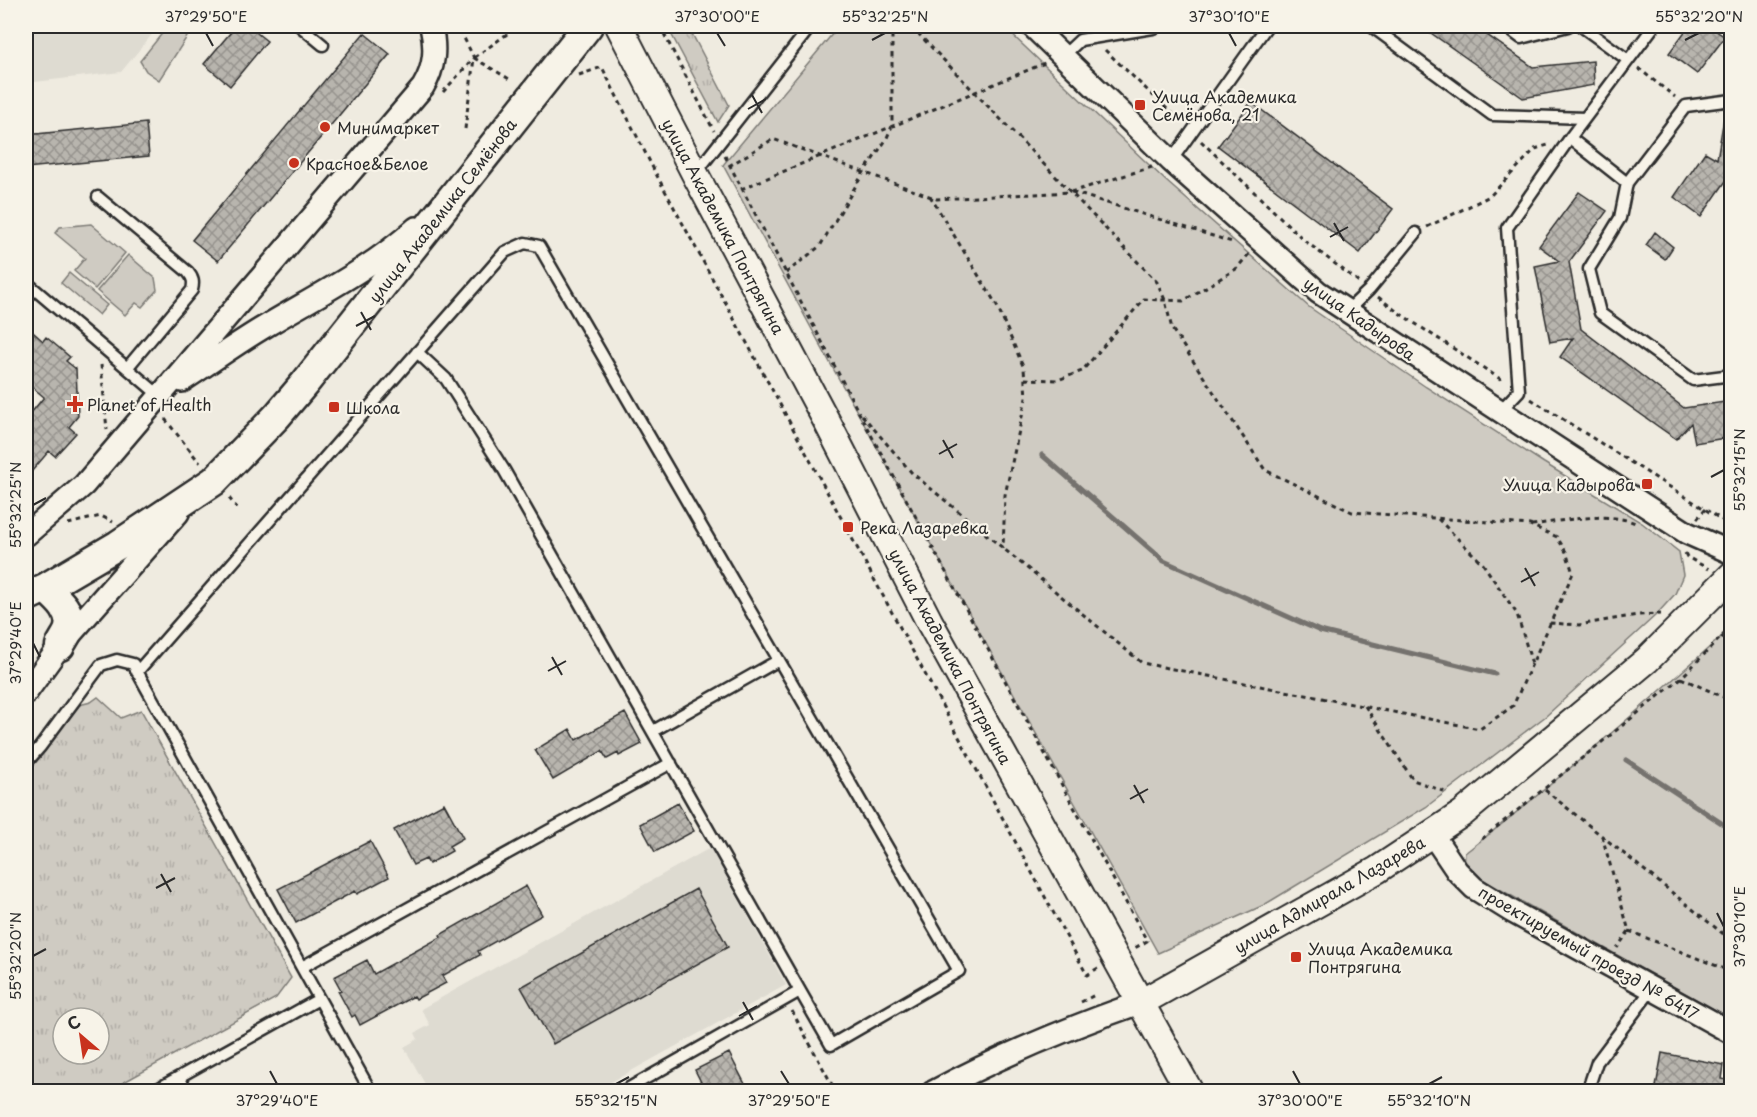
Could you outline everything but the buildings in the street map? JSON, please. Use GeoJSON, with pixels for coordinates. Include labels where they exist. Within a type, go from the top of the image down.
{"type":"FeatureCollection","features":[{"type":"Feature","properties":{"kind":"main road","name":"улица Академика Семёнова"},"geometry":{"type":"LineString","coordinates":[[35,593],[118,545],[214,481],[277,416],[588,26]]}},
{"type":"Feature","properties":{"kind":"main road"},"geometry":{"type":"LineString","coordinates":[[35,593],[63,605],[69,628],[60,646]]}},
{"type":"Feature","properties":{"kind":"street"},"geometry":{"type":"LineString","coordinates":[[27,534],[84,485],[423,87],[435,59],[431,26]]}},
{"type":"Feature","properties":{"kind":"street","name":"улица Академика Понтрягина"},"geometry":{"type":"LineString","coordinates":[[619,26],[695,174],[828,422],[929,621],[1190,1092]]}},
{"type":"Feature","properties":{"kind":"street","name":"улица Кадырова"},"geometry":{"type":"LineString","coordinates":[[1032,26],[1171,161],[1318,292],[1687,533],[1731,553]]}},
{"type":"Feature","properties":{"kind":"street"},"geometry":{"type":"LineString","coordinates":[[160,396],[265,326],[323,295],[399,244],[463,184]]}},
{"type":"Feature","properties":{"kind":"street"},"geometry":{"type":"LineString","coordinates":[[242,300],[238,313],[247,326],[265,326]]}},
{"type":"Feature","properties":{"kind":"street","name":"улица Академика Семёнова"},"geometry":{"type":"LineString","coordinates":[[26,693],[60,646],[194,496]]}},
{"type":"Feature","properties":{"kind":"street","name":"улица Адмирала Лазарева"},"geometry":{"type":"LineString","coordinates":[[933,1092],[982,1066],[1076,1026],[1142,1002],[1377,870],[1464,813],[1519,769],[1647,660],[1731,575]]}},
{"type":"Feature","properties":{"kind":"street","name":"проектируемый проезд № 6417"},"geometry":{"type":"LineString","coordinates":[[1432,834],[1457,871],[1474,888],[1511,911],[1731,1033]]}},
{"type":"Feature","properties":{"kind":"lane"},"geometry":{"type":"LineString","coordinates":[[300,26],[323,45]]}},
{"type":"Feature","properties":{"kind":"lane"},"geometry":{"type":"LineString","coordinates":[[695,174],[811,26]]}},
{"type":"Feature","properties":{"kind":"lane"},"geometry":{"type":"LineString","coordinates":[[1063,56],[1080,40],[1159,26]]}},
{"type":"Feature","properties":{"kind":"lane"},"geometry":{"type":"LineString","coordinates":[[1171,161],[1267,26]]}},
{"type":"Feature","properties":{"kind":"lane"},"geometry":{"type":"LineString","coordinates":[[1371,26],[1492,116],[1585,118]]}},
{"type":"Feature","properties":{"kind":"lane"},"geometry":{"type":"LineString","coordinates":[[1505,26],[1521,38],[1568,26]]}},
{"type":"Feature","properties":{"kind":"lane"},"geometry":{"type":"LineString","coordinates":[[1581,26],[1628,60]]}},
{"type":"Feature","properties":{"kind":"lane"},"geometry":{"type":"LineString","coordinates":[[1500,411],[1519,392],[1507,228],[1570,138],[1654,26]]}},
{"type":"Feature","properties":{"kind":"lane"},"geometry":{"type":"LineString","coordinates":[[1731,100],[1686,106],[1627,183],[1620,218],[1589,269],[1600,313],[1693,380],[1731,375]]}},
{"type":"Feature","properties":{"kind":"lane"},"geometry":{"type":"LineString","coordinates":[[1570,138],[1627,183]]}},
{"type":"Feature","properties":{"kind":"lane"},"geometry":{"type":"LineString","coordinates":[[98,197],[188,272],[194,284],[192,290],[127,368]]}},
{"type":"Feature","properties":{"kind":"lane"},"geometry":{"type":"LineString","coordinates":[[1347,311],[1369,290],[1416,232]]}},
{"type":"Feature","properties":{"kind":"lane"},"geometry":{"type":"LineString","coordinates":[[137,672],[417,352],[505,252],[525,243],[539,246],[959,971],[831,1045],[504,470],[446,379],[417,352]]}},
{"type":"Feature","properties":{"kind":"lane"},"geometry":{"type":"LineString","coordinates":[[26,282],[160,396]]}},
{"type":"Feature","properties":{"kind":"lane"},"geometry":{"type":"LineString","coordinates":[[26,763],[101,665],[117,660],[133,664],[371,1092]]}},
{"type":"Feature","properties":{"kind":"lane"},"geometry":{"type":"LineString","coordinates":[[653,731],[779,660]]}},
{"type":"Feature","properties":{"kind":"lane"},"geometry":{"type":"LineString","coordinates":[[302,967],[671,763]]}},
{"type":"Feature","properties":{"kind":"lane"},"geometry":{"type":"LineString","coordinates":[[1587,1092],[1597,1062],[1652,989]]}},
{"type":"Feature","properties":{"kind":"lane"},"geometry":{"type":"LineString","coordinates":[[622,1092],[800,991]]}},
{"type":"Feature","properties":{"kind":"lane"},"geometry":{"type":"LineString","coordinates":[[152,1092],[320,999]]}},
{"type":"Feature","properties":{"kind":"lane"},"geometry":{"type":"LineString","coordinates":[[179,1077],[187,1092]]}},
{"type":"Feature","properties":{"kind":"path"},"geometry":{"type":"LineString","coordinates":[[465,129],[474,58],[518,26]]}},
{"type":"Feature","properties":{"kind":"path"},"geometry":{"type":"LineString","coordinates":[[579,75],[602,67],[655,172],[1087,975],[1147,941],[858,411],[729,166],[720,142],[660,26]]}},
{"type":"Feature","properties":{"kind":"path"},"geometry":{"type":"LineString","coordinates":[[786,273],[820,246],[886,140],[892,126],[892,26]]}},
{"type":"Feature","properties":{"kind":"path"},"geometry":{"type":"LineString","coordinates":[[911,26],[1157,282],[1165,300],[1172,329],[1265,470],[1352,512],[1530,525],[1581,518],[1626,519],[1636,524]]}},
{"type":"Feature","properties":{"kind":"path"},"geometry":{"type":"LineString","coordinates":[[978,26],[1002,33]]}},
{"type":"Feature","properties":{"kind":"path"},"geometry":{"type":"LineString","coordinates":[[1093,38],[1305,241],[1399,313],[1722,520],[1731,519]]}},
{"type":"Feature","properties":{"kind":"path"},"geometry":{"type":"LineString","coordinates":[[741,189],[1063,56]]}},
{"type":"Feature","properties":{"kind":"path"},"geometry":{"type":"LineString","coordinates":[[474,58],[511,80]]}},
{"type":"Feature","properties":{"kind":"path"},"geometry":{"type":"LineString","coordinates":[[1628,60],[1686,106]]}},
{"type":"Feature","properties":{"kind":"path"},"geometry":{"type":"LineString","coordinates":[[1416,232],[1490,196],[1535,149],[1570,138]]}},
{"type":"Feature","properties":{"kind":"path"},"geometry":{"type":"LineString","coordinates":[[729,166],[773,139],[937,199],[1071,192],[1171,161]]}},
{"type":"Feature","properties":{"kind":"path"},"geometry":{"type":"LineString","coordinates":[[1071,192],[1233,242]]}},
{"type":"Feature","properties":{"kind":"path"},"geometry":{"type":"LineString","coordinates":[[930,196],[996,304],[1024,368],[1026,398],[1005,495],[1003,549]]}},
{"type":"Feature","properties":{"kind":"path"},"geometry":{"type":"LineString","coordinates":[[1025,379],[1058,380],[1082,371],[1144,299],[1184,301],[1236,269],[1254,248]]}},
{"type":"Feature","properties":{"kind":"path"},"geometry":{"type":"LineString","coordinates":[[99,345],[108,439]]}},
{"type":"Feature","properties":{"kind":"path"},"geometry":{"type":"LineString","coordinates":[[798,436],[858,411]]}},
{"type":"Feature","properties":{"kind":"path"},"geometry":{"type":"LineString","coordinates":[[858,411],[912,473],[1142,663],[1480,729],[1513,706],[1573,573],[1566,552],[1557,537],[1530,525]]}},
{"type":"Feature","properties":{"kind":"path"},"geometry":{"type":"LineString","coordinates":[[173,430],[190,452]]}},
{"type":"Feature","properties":{"kind":"path"},"geometry":{"type":"LineString","coordinates":[[27,534],[101,516],[113,522]]}},
{"type":"Feature","properties":{"kind":"path"},"geometry":{"type":"LineString","coordinates":[[1437,518],[1483,564],[1517,614],[1532,664]]}},
{"type":"Feature","properties":{"kind":"path"},"geometry":{"type":"LineString","coordinates":[[1550,623],[1579,625],[1637,615],[1661,614]]}},
{"type":"Feature","properties":{"kind":"path"},"geometry":{"type":"LineString","coordinates":[[1482,839],[1681,678],[1731,626]]}},
{"type":"Feature","properties":{"kind":"path"},"geometry":{"type":"LineString","coordinates":[[1721,636],[1731,643]]}},
{"type":"Feature","properties":{"kind":"path"},"geometry":{"type":"LineString","coordinates":[[1681,678],[1731,701]]}},
{"type":"Feature","properties":{"kind":"path"},"geometry":{"type":"LineString","coordinates":[[1365,706],[1413,780],[1448,793]]}},
{"type":"Feature","properties":{"kind":"path"},"geometry":{"type":"LineString","coordinates":[[1545,790],[1731,940]]}},
{"type":"Feature","properties":{"kind":"path"},"geometry":{"type":"LineString","coordinates":[[1602,836],[1629,931],[1731,972]]}},
{"type":"Feature","properties":{"kind":"path"},"geometry":{"type":"LineString","coordinates":[[785,999],[836,1092]]}},
{"type":"Feature","properties":{"kind":"shaded area"},"geometry":{"type":"Polygon","coordinates":[[[26,26],[159,26],[121,72],[26,83],[26,26]]]}},
{"type":"Feature","properties":{"kind":"shaded area"},"geometry":{"type":"Polygon","coordinates":[[[710,848],[786,985],[595,1091],[429,1091],[404,1047],[418,1039],[415,1033],[430,1025],[421,1009],[710,848]]]}},
{"type":"Feature","properties":{"kind":"green space"},"geometry":{"type":"Polygon","coordinates":[[[168,26],[194,26],[159,80],[146,71],[140,61],[168,26]]]}},
{"type":"Feature","properties":{"kind":"green space"},"geometry":{"type":"Polygon","coordinates":[[[667,26],[688,26],[729,105],[718,122],[667,26]]]}},
{"type":"Feature","properties":{"kind":"green space"},"geometry":{"type":"Polygon","coordinates":[[[839,26],[1003,26],[1166,181],[1309,307],[1426,387],[1642,523],[1679,552],[1683,575],[1675,594],[1656,615],[1546,716],[1426,807],[1264,905],[1158,953],[835,372],[723,165],[839,26]]]}},
{"type":"Feature","properties":{"kind":"green space"},"geometry":{"type":"Polygon","coordinates":[[[91,224],[125,253],[95,289],[74,271],[85,258],[55,233],[60,227],[91,224]]]}},
{"type":"Feature","properties":{"kind":"green space"},"geometry":{"type":"Polygon","coordinates":[[[128,255],[155,278],[157,290],[142,307],[136,303],[125,315],[97,291],[128,255]]]}},
{"type":"Feature","properties":{"kind":"green space"},"geometry":{"type":"Polygon","coordinates":[[[69,273],[107,305],[99,315],[61,283],[69,273]]]}},
{"type":"Feature","properties":{"kind":"green space"},"geometry":{"type":"Polygon","coordinates":[[[1731,628],[1731,1019],[1464,869],[1465,853],[1600,743],[1731,628]]]}},
{"type":"Feature","properties":{"kind":"green space"},"geometry":{"type":"Polygon","coordinates":[[[98,697],[121,718],[141,710],[291,978],[276,998],[108,1091],[26,1091],[26,773],[79,705],[91,702],[98,697]]]}},
{"type":"Feature","properties":{"kind":"waterway"},"geometry":{"type":"LineString","coordinates":[[1042,455],[1164,561],[1320,631],[1495,674]]}},
{"type":"Feature","properties":{"kind":"waterway"},"geometry":{"type":"LineString","coordinates":[[1626,760],[1732,830]]}},
{"type":"Feature","properties":{"kind":"place","name":"Улица Академика Семёнова, 21"},"geometry":{"type":"Point","coordinates":[1140,105]}},
{"type":"Feature","properties":{"kind":"place","name":"Минимаркет"},"geometry":{"type":"Point","coordinates":[325,127]}},
{"type":"Feature","properties":{"kind":"place","name":"Красное&Белое"},"geometry":{"type":"Point","coordinates":[294,163]}},
{"type":"Feature","properties":{"kind":"place","name":"Planet of Health"},"geometry":{"type":"Point","coordinates":[75,404]}},
{"type":"Feature","properties":{"kind":"place","name":"Школа"},"geometry":{"type":"Point","coordinates":[334,407]}},
{"type":"Feature","properties":{"kind":"place","name":"Улица Кадырова"},"geometry":{"type":"Point","coordinates":[1647,484]}},
{"type":"Feature","properties":{"kind":"place","name":"Река Лазаревка"},"geometry":{"type":"Point","coordinates":[848,527]}},
{"type":"Feature","properties":{"kind":"place","name":"Улица Академика Понтрягина"},"geometry":{"type":"Point","coordinates":[1296,957]}}]}
